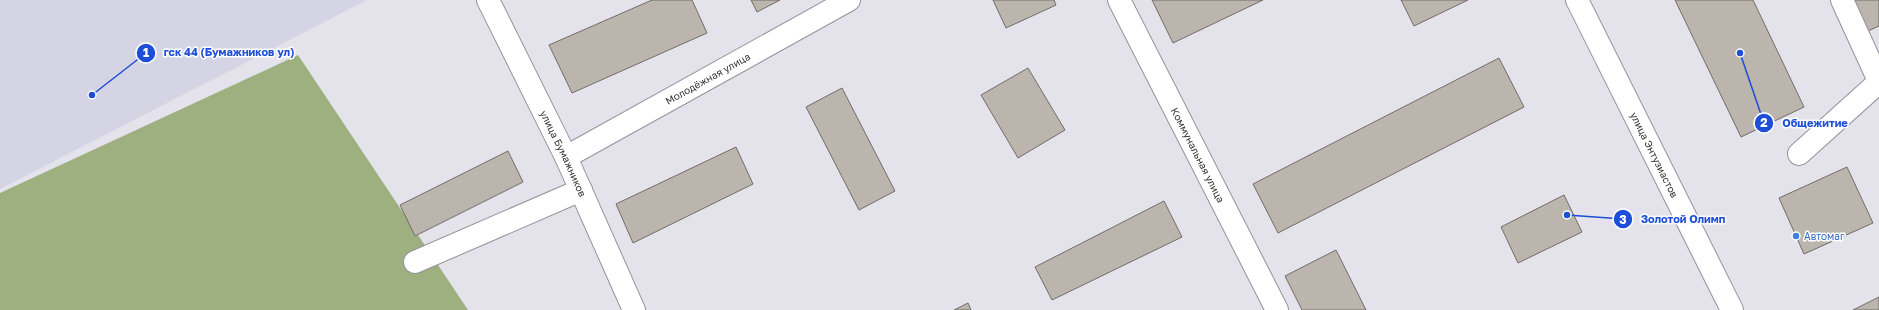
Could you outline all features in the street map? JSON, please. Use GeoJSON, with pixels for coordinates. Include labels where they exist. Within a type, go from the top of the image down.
{"type":"FeatureCollection","features":[{"type":"Feature","properties":{"kind":"street","name":"улица Бумажников"},"geometry":{"type":"LineString","coordinates":[[488,0],[566,157],[634,310]]}},
{"type":"Feature","properties":{"kind":"street","name":"Молодёжная улица"},"geometry":{"type":"LineString","coordinates":[[566,157],[849,0]]}},
{"type":"Feature","properties":{"kind":"street","name":"Коммунальная улица"},"geometry":{"type":"LineString","coordinates":[[1119,0],[1277,310]]}},
{"type":"Feature","properties":{"kind":"street","name":"улица Энтузиастов"},"geometry":{"type":"LineString","coordinates":[[1577,0],[1732,310]]}},
{"type":"Feature","properties":{"kind":"street"},"geometry":{"type":"LineString","coordinates":[[1799,154],[1879,81],[1842,0]]}},
{"type":"Feature","properties":{"kind":"street"},"geometry":{"type":"LineString","coordinates":[[415,262],[581,190]]}},
{"type":"Feature","properties":{"kind":"shaded area"},"geometry":{"type":"Polygon","coordinates":[[[0,0],[367,0],[0,189],[0,0]]]}},
{"type":"Feature","properties":{"kind":"green space"},"geometry":{"type":"Polygon","coordinates":[[[298,55],[468,310],[0,310],[0,193],[298,55]]]}},
{"type":"Feature","properties":{"kind":"building"},"geometry":{"type":"Polygon","coordinates":[[[652,0],[692,0],[707,33],[572,93],[549,45],[652,0]]]}},
{"type":"Feature","properties":{"kind":"building"},"geometry":{"type":"Polygon","coordinates":[[[751,0],[780,0],[757,12],[751,0]]]}},
{"type":"Feature","properties":{"kind":"building"},"geometry":{"type":"Polygon","coordinates":[[[993,0],[1054,0],[1056,5],[1006,28],[993,0]]]}},
{"type":"Feature","properties":{"kind":"building"},"geometry":{"type":"Polygon","coordinates":[[[1152,0],[1263,0],[1173,43],[1152,0]]]}},
{"type":"Feature","properties":{"kind":"building"},"geometry":{"type":"Polygon","coordinates":[[[1401,0],[1468,0],[1414,26],[1401,0]]]}},
{"type":"Feature","properties":{"kind":"building"},"geometry":{"type":"Polygon","coordinates":[[[1675,0],[1753,0],[1804,107],[1741,137],[1675,0]]]}},
{"type":"Feature","properties":{"kind":"building"},"geometry":{"type":"Polygon","coordinates":[[[1853,0],[1879,0],[1879,26],[1868,31],[1853,0]]]}},
{"type":"Feature","properties":{"kind":"building"},"geometry":{"type":"Polygon","coordinates":[[[1499,58],[1524,107],[1278,233],[1253,184],[1499,58]]]}},
{"type":"Feature","properties":{"kind":"building"},"geometry":{"type":"Polygon","coordinates":[[[1028,68],[1065,130],[1018,158],[981,95],[1028,68]]]}},
{"type":"Feature","properties":{"kind":"building"},"geometry":{"type":"Polygon","coordinates":[[[842,88],[895,191],[859,210],[806,107],[842,88]]]}},
{"type":"Feature","properties":{"kind":"building"},"geometry":{"type":"Polygon","coordinates":[[[736,147],[753,184],[633,243],[616,204],[736,147]]]}},
{"type":"Feature","properties":{"kind":"building"},"geometry":{"type":"Polygon","coordinates":[[[508,151],[523,182],[415,236],[400,205],[508,151]]]}},
{"type":"Feature","properties":{"kind":"building"},"geometry":{"type":"Polygon","coordinates":[[[1847,167],[1873,223],[1804,254],[1779,198],[1847,167]]]}},
{"type":"Feature","properties":{"kind":"building"},"geometry":{"type":"Polygon","coordinates":[[[1564,195],[1582,232],[1518,263],[1501,227],[1564,195]]]}},
{"type":"Feature","properties":{"kind":"building"},"geometry":{"type":"Polygon","coordinates":[[[1164,201],[1182,237],[1052,300],[1035,267],[1164,201]]]}},
{"type":"Feature","properties":{"kind":"building"},"geometry":{"type":"Polygon","coordinates":[[[1336,250],[1366,310],[1302,310],[1285,276],[1336,250]]]}},
{"type":"Feature","properties":{"kind":"building"},"geometry":{"type":"Polygon","coordinates":[[[1879,297],[1879,310],[1853,310],[1879,297]]]}},
{"type":"Feature","properties":{"kind":"building"},"geometry":{"type":"Polygon","coordinates":[[[968,303],[971,310],[954,310],[968,303]]]}},
{"type":"Feature","properties":{"kind":"place","name":"Общежитие"},"geometry":{"type":"Point","coordinates":[1740,53]}},
{"type":"Feature","properties":{"kind":"place","name":"гск 44 (Бумажников ул)"},"geometry":{"type":"Point","coordinates":[92,95]}},
{"type":"Feature","properties":{"kind":"place","name":"Золотой Олимп"},"geometry":{"type":"Point","coordinates":[1567,215]}},
{"type":"Feature","properties":{"kind":"place","name":"Автомаг"},"geometry":{"type":"Point","coordinates":[1796,236]}}]}
